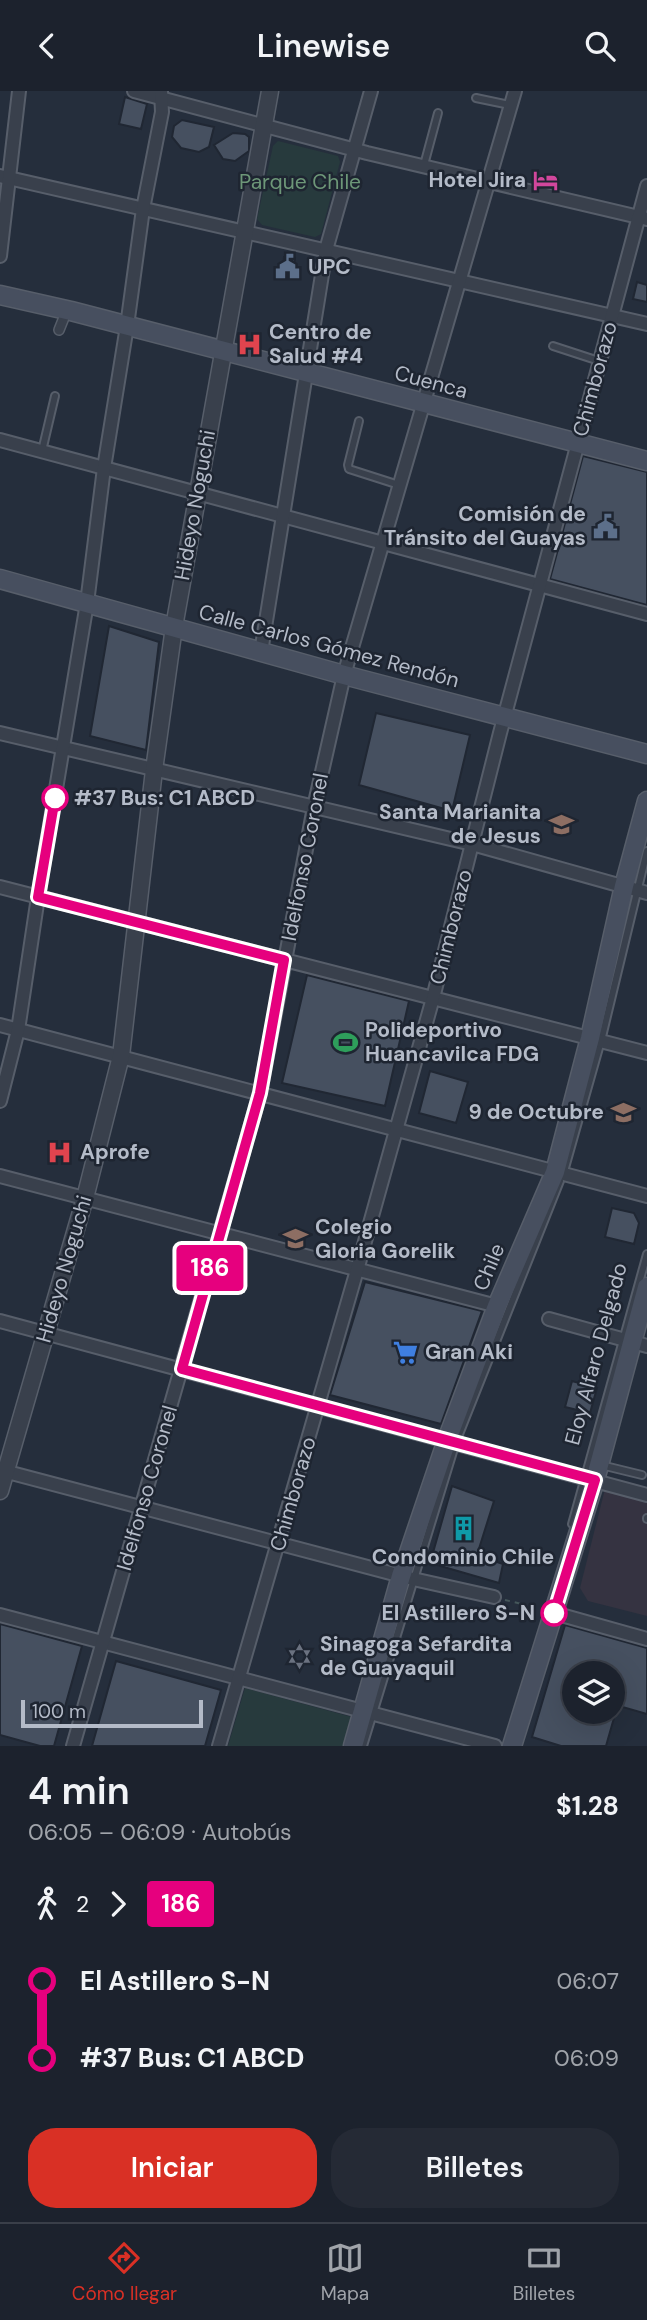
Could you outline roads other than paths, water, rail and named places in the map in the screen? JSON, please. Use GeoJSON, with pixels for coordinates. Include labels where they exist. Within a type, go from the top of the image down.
{"type":"FeatureCollection","features":[{"type":"Feature","properties":{"kind":"main road","name":"Cuenca"},"geometry":{"type":"LineString","coordinates":[[0,295],[67,310],[647,461]]}},
{"type":"Feature","properties":{"kind":"main road","name":"Calle Carlos Gómez Rendón"},"geometry":{"type":"LineString","coordinates":[[0,579],[344,675],[647,754]]}},
{"type":"Feature","properties":{"kind":"main road","name":"Chile"},"geometry":{"type":"LineString","coordinates":[[353,1746],[369,1711],[407,1578],[451,1441],[559,1173],[636,889],[647,801]]}},
{"type":"Feature","properties":{"kind":"main road","name":"Eloy Alfaro Delgado"},"geometry":{"type":"LineString","coordinates":[[512,1746],[634,1343],[647,1287]]}},
{"type":"Feature","properties":{"kind":"street"},"geometry":{"type":"LineString","coordinates":[[0,255],[4,177],[19,91]]}},
{"type":"Feature","properties":{"kind":"street"},"geometry":{"type":"LineString","coordinates":[[134,91],[161,95],[263,127],[643,218]]}},
{"type":"Feature","properties":{"kind":"street","name":"Hideyo Noguchi"},"geometry":{"type":"LineString","coordinates":[[0,1491],[3,1471],[85,1198],[121,1056],[154,769],[174,627],[270,91]]}},
{"type":"Feature","properties":{"kind":"street"},"geometry":{"type":"LineString","coordinates":[[261,652],[326,250],[371,91]]}},
{"type":"Feature","properties":{"kind":"street","name":"Idelfonso Coronel"},"geometry":{"type":"LineString","coordinates":[[72,1746],[260,1093],[314,807],[344,675],[515,91]]}},
{"type":"Feature","properties":{"kind":"street"},"geometry":{"type":"LineString","coordinates":[[0,1101],[18,1030],[64,748],[143,209],[162,112],[161,95]]}},
{"type":"Feature","properties":{"kind":"street"},"geometry":{"type":"LineString","coordinates":[[4,177],[647,324]]}},
{"type":"Feature","properties":{"kind":"street","name":"Chimborazo"},"geometry":{"type":"LineString","coordinates":[[219,1746],[433,998],[504,717],[599,361],[643,218],[647,186]]}},
{"type":"Feature","properties":{"kind":"street"},"geometry":{"type":"LineString","coordinates":[[59,330],[67,310]]}},
{"type":"Feature","properties":{"kind":"street"},"geometry":{"type":"LineString","coordinates":[[0,440],[647,614]]}},
{"type":"Feature","properties":{"kind":"street"},"geometry":{"type":"LineString","coordinates":[[0,733],[472,843],[636,889]]}},
{"type":"Feature","properties":{"kind":"street"},"geometry":{"type":"LineString","coordinates":[[0,887],[647,1053]]}},
{"type":"Feature","properties":{"kind":"street"},"geometry":{"type":"LineString","coordinates":[[0,1025],[647,1196]]}},
{"type":"Feature","properties":{"kind":"street"},"geometry":{"type":"LineString","coordinates":[[0,1176],[506,1309]]}},
{"type":"Feature","properties":{"kind":"street"},"geometry":{"type":"LineString","coordinates":[[549,1319],[634,1343]]}},
{"type":"Feature","properties":{"kind":"street"},"geometry":{"type":"LineString","coordinates":[[0,1321],[451,1441],[593,1474],[647,1495]]}},
{"type":"Feature","properties":{"kind":"street"},"geometry":{"type":"LineString","coordinates":[[3,1471],[407,1578],[494,1597]]}},
{"type":"Feature","properties":{"kind":"street"},"geometry":{"type":"LineString","coordinates":[[554,1613],[631,1630],[647,1639]]}},
{"type":"Feature","properties":{"kind":"street"},"geometry":{"type":"LineString","coordinates":[[0,1615],[495,1746]]}},
{"type":"Feature","properties":{"kind":"lane"},"geometry":{"type":"LineString","coordinates":[[476,98],[510,105]]}},
{"type":"Feature","properties":{"kind":"lane"},"geometry":{"type":"LineString","coordinates":[[424,165],[438,113]]}},
{"type":"Feature","properties":{"kind":"lane"},"geometry":{"type":"LineString","coordinates":[[553,346],[599,361]]}},
{"type":"Feature","properties":{"kind":"lane"},"geometry":{"type":"LineString","coordinates":[[42,451],[55,396]]}},
{"type":"Feature","properties":{"kind":"lane"},"geometry":{"type":"LineString","coordinates":[[359,421],[349,469],[399,485]]}},
{"type":"Feature","properties":{"kind":"lane","name":"Chile"},"geometry":{"type":"LineString","coordinates":[[636,889],[647,851]]}},
{"type":"Feature","properties":{"kind":"lane","name":"Eloy Alfaro Delgado"},"geometry":{"type":"LineString","coordinates":[[634,1343],[647,1254]]}},
{"type":"Feature","properties":{"kind":"lane"},"geometry":{"type":"LineString","coordinates":[[593,1474],[642,1475]]}},
{"type":"Feature","properties":{"kind":"lane","name":"Eloy Alfaro Delgado"},"geometry":{"type":"LineString","coordinates":[[571,1527],[593,1474]]}},
{"type":"Feature","properties":{"kind":"lane"},"geometry":{"type":"LineString","coordinates":[[503,1746],[535,1652],[568,1539]]}},
{"type":"Feature","properties":{"kind":"lane","name":"Chile"},"geometry":{"type":"LineString","coordinates":[[363,1746],[369,1711]]}},
{"type":"Feature","properties":{"kind":"place","name":"Hotel Jira"},"geometry":{"type":"Point","coordinates":[546,180]}},
{"type":"Feature","properties":{"kind":"place","name":"UPC"},"geometry":{"type":"Point","coordinates":[288,267]}},
{"type":"Feature","properties":{"kind":"place","name":"Centro de Salud #4"},"geometry":{"type":"Point","coordinates":[249,344]}},
{"type":"Feature","properties":{"kind":"place","name":"Comisión de Tránsito del Guayas"},"geometry":{"type":"Point","coordinates":[606,526]}},
{"type":"Feature","properties":{"kind":"place","name":"#37 Bus: C1 ABCD"},"geometry":{"type":"Point","coordinates":[55,798]}},
{"type":"Feature","properties":{"kind":"place","name":"Santa Marianita de Jesus"},"geometry":{"type":"Point","coordinates":[561,824]}},
{"type":"Feature","properties":{"kind":"place","name":"Polideportivo Huancavilca FDG"},"geometry":{"type":"Point","coordinates":[345,1042]}},
{"type":"Feature","properties":{"kind":"place","name":"9 de Octubre"},"geometry":{"type":"Point","coordinates":[624,1112]}},
{"type":"Feature","properties":{"kind":"place","name":"Aprofe"},"geometry":{"type":"Point","coordinates":[60,1152]}},
{"type":"Feature","properties":{"kind":"place","name":"Colegio Gloria Gorelik"},"geometry":{"type":"Point","coordinates":[295,1239]}},
{"type":"Feature","properties":{"kind":"place","name":"Gran Aki"},"geometry":{"type":"Point","coordinates":[405,1352]}},
{"type":"Feature","properties":{"kind":"place","name":"Condominio Chile"},"geometry":{"type":"Point","coordinates":[463,1528]}},
{"type":"Feature","properties":{"kind":"place","name":"El Astillero S-N"},"geometry":{"type":"Point","coordinates":[554,1613]}},
{"type":"Feature","properties":{"kind":"place","name":"Sinagoga Sefardita de Guayaquil"},"geometry":{"type":"Point","coordinates":[300,1656]}},
{"type":"Feature","properties":{"kind":"park label","name":"Parque Chile"},"geometry":{"type":"Point","coordinates":[300,182]}}]}
